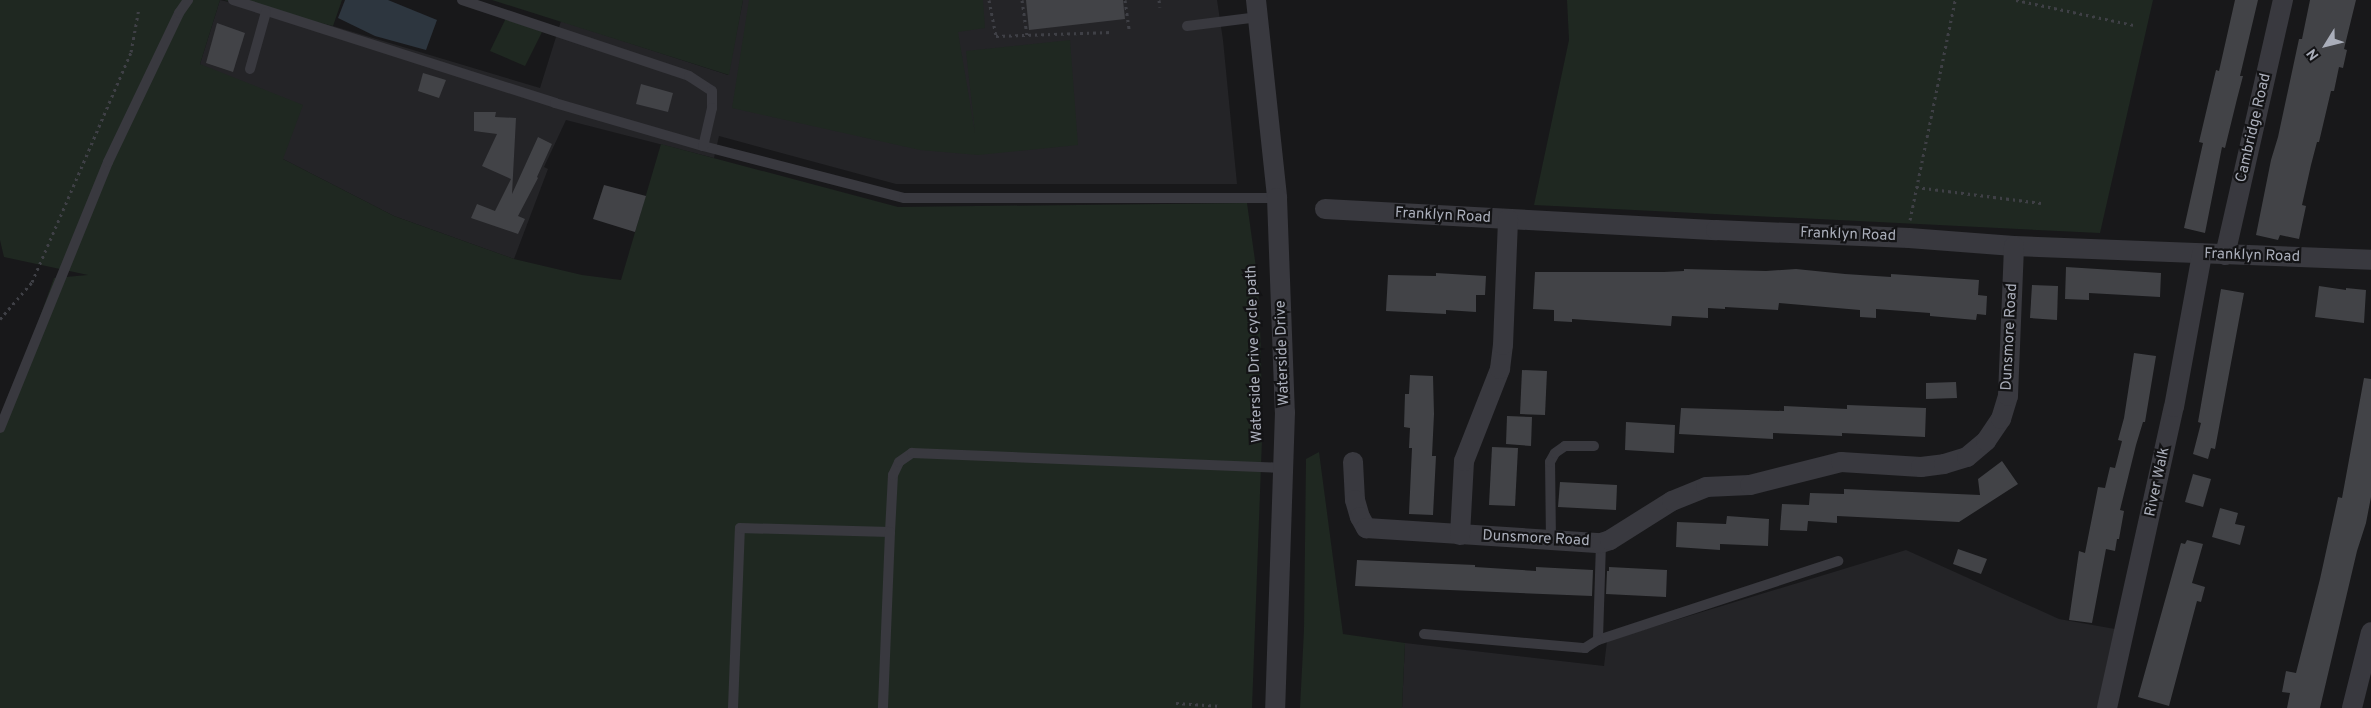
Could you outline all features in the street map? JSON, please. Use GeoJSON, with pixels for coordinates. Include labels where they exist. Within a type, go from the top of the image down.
{"type":"FeatureCollection","features":[{"type":"Feature","properties":{"kind":"street","name":"Cambridge Road"},"geometry":{"type":"LineString","coordinates":[[2225,255],[2283,0]]}},
{"type":"Feature","properties":{"kind":"street","name":"Waterside Drive"},"geometry":{"type":"LineString","coordinates":[[1257,8],[1277,198],[1285,412],[1275,708]]}},
{"type":"Feature","properties":{"kind":"street","name":"Franklyn Road"},"geometry":{"type":"LineString","coordinates":[[1325,209],[1908,238],[2014,246],[2371,260]]}},
{"type":"Feature","properties":{"kind":"street","name":"Dunsmore Road"},"geometry":{"type":"LineString","coordinates":[[1460,535],[1464,461],[1493,390],[1501,361],[1508,219]]}},
{"type":"Feature","properties":{"kind":"street","name":"Dunsmore Road"},"geometry":{"type":"LineString","coordinates":[[1353,462],[1355,500],[1360,517],[1366,528],[1601,543],[1610,540],[1672,502],[1706,487],[1750,485],[1842,462],[1920,467],[1944,464],[1967,456],[1986,441],[2001,419],[2008,396],[2014,246]]}},
{"type":"Feature","properties":{"kind":"street","name":"River Walk"},"geometry":{"type":"LineString","coordinates":[[2107,708],[2174,407],[2202,254]]}},
{"type":"Feature","properties":{"kind":"street"},"geometry":{"type":"LineString","coordinates":[[2352,708],[2371,632]]}},
{"type":"Feature","properties":{"kind":"lane"},"geometry":{"type":"LineString","coordinates":[[0,428],[108,162],[179,13],[188,0]]}},
{"type":"Feature","properties":{"kind":"lane"},"geometry":{"type":"LineString","coordinates":[[233,0],[555,103],[703,146],[904,198],[1277,198]]}},
{"type":"Feature","properties":{"kind":"lane"},"geometry":{"type":"LineString","coordinates":[[462,0],[689,76],[712,91],[712,108],[703,146]]}},
{"type":"Feature","properties":{"kind":"lane"},"geometry":{"type":"LineString","coordinates":[[1187,26],[1257,8]]}},
{"type":"Feature","properties":{"kind":"lane"},"geometry":{"type":"LineString","coordinates":[[250,70],[266,12]]}},
{"type":"Feature","properties":{"kind":"lane"},"geometry":{"type":"LineString","coordinates":[[1551,540],[1550,462],[1555,453],[1565,446],[1594,446]]}},
{"type":"Feature","properties":{"kind":"lane"},"geometry":{"type":"LineString","coordinates":[[883,708],[890,532],[896,467],[905,456],[912,453],[1283,468]]}},
{"type":"Feature","properties":{"kind":"lane"},"geometry":{"type":"LineString","coordinates":[[732,708],[740,528],[890,532]]}},
{"type":"Feature","properties":{"kind":"lane"},"geometry":{"type":"LineString","coordinates":[[1598,640],[1601,543]]}},
{"type":"Feature","properties":{"kind":"lane"},"geometry":{"type":"LineString","coordinates":[[1424,634],[1585,648],[1592,646],[1598,640],[1838,561]]}},
{"type":"Feature","properties":{"kind":"path"},"geometry":{"type":"LineString","coordinates":[[989,0],[996,36],[1112,32]]}},
{"type":"Feature","properties":{"kind":"path"},"geometry":{"type":"LineString","coordinates":[[1022,0],[1027,34]]}},
{"type":"Feature","properties":{"kind":"path"},"geometry":{"type":"LineString","coordinates":[[1125,0],[1129,30]]}},
{"type":"Feature","properties":{"kind":"path"},"geometry":{"type":"LineString","coordinates":[[1159,0],[1160,7]]}},
{"type":"Feature","properties":{"kind":"path"},"geometry":{"type":"LineString","coordinates":[[1908,238],[1910,211],[1955,0]]}},
{"type":"Feature","properties":{"kind":"path"},"geometry":{"type":"LineString","coordinates":[[2016,0],[2134,25]]}},
{"type":"Feature","properties":{"kind":"path"},"geometry":{"type":"LineString","coordinates":[[0,319],[32,282],[132,52],[139,8]]}},
{"type":"Feature","properties":{"kind":"path"},"geometry":{"type":"LineString","coordinates":[[1916,187],[2042,203]]}},
{"type":"Feature","properties":{"kind":"path"},"geometry":{"type":"LineString","coordinates":[[1176,703],[1220,706]]}},
{"type":"Feature","properties":{"kind":"shaded area"},"geometry":{"type":"Polygon","coordinates":[[[0,0],[220,0],[200,64],[303,105],[283,159],[394,216],[514,259],[582,275],[621,280],[661,144],[898,207],[1247,203],[1258,282],[1262,439],[1252,708],[0,708],[0,427],[54,278],[88,275],[4,257],[0,240],[0,0]]]}},
{"type":"Feature","properties":{"kind":"shaded area"},"geometry":{"type":"Polygon","coordinates":[[[220,0],[333,26],[540,88],[561,21],[728,75],[743,0],[1217,0],[1223,40],[1237,184],[896,184],[719,136],[714,158],[566,120],[544,167],[548,169],[514,259],[394,216],[283,159],[200,64],[220,0]]]}},
{"type":"Feature","properties":{"kind":"shaded area"},"geometry":{"type":"Polygon","coordinates":[[[224,0],[342,0],[333,26],[224,0]]]}},
{"type":"Feature","properties":{"kind":"shaded area"},"geometry":{"type":"Polygon","coordinates":[[[345,0],[388,0],[437,20],[426,50],[375,36],[338,18],[345,0]]]}},
{"type":"Feature","properties":{"kind":"shaded area"},"geometry":{"type":"Polygon","coordinates":[[[492,0],[743,0],[729,75],[492,0]]]}},
{"type":"Feature","properties":{"kind":"shaded area"},"geometry":{"type":"Polygon","coordinates":[[[749,0],[983,0],[985,28],[958,32],[975,133],[966,51],[1070,40],[1078,145],[978,155],[920,150],[732,108],[749,0]]]}},
{"type":"Feature","properties":{"kind":"shaded area"},"geometry":{"type":"Polygon","coordinates":[[[1567,0],[2153,0],[2100,233],[1534,205],[1569,40],[1567,0]]]}},
{"type":"Feature","properties":{"kind":"shaded area"},"geometry":{"type":"Polygon","coordinates":[[[506,18],[542,32],[525,66],[490,51],[506,18]]]}},
{"type":"Feature","properties":{"kind":"shaded area"},"geometry":{"type":"Polygon","coordinates":[[[1319,452],[1343,634],[1405,643],[1402,708],[1300,708],[1304,630],[1306,459],[1319,452]]]}},
{"type":"Feature","properties":{"kind":"shaded area"},"geometry":{"type":"Polygon","coordinates":[[[1906,550],[2059,619],[2115,629],[2098,708],[1402,708],[1405,643],[1604,666],[1607,641],[1906,550]]]}},
{"type":"Feature","properties":{"kind":"building"},"geometry":{"type":"Polygon","coordinates":[[[1026,0],[1123,0],[1125,19],[1029,30],[1026,0]]]}},
{"type":"Feature","properties":{"kind":"building"},"geometry":{"type":"Polygon","coordinates":[[[2235,0],[2258,0],[2240,76],[2243,76],[2225,148],[2222,147],[2205,233],[2184,228],[2203,143],[2199,142],[2216,70],[2219,71],[2235,0]]]}},
{"type":"Feature","properties":{"kind":"building"},"geometry":{"type":"Polygon","coordinates":[[[2310,0],[2356,0],[2344,49],[2347,50],[2343,68],[2339,67],[2334,91],[2331,91],[2319,142],[2317,142],[2311,165],[2302,205],[2306,206],[2299,239],[2280,235],[2278,240],[2256,235],[2271,160],[2310,0]]]}},
{"type":"Feature","properties":{"kind":"building"},"geometry":{"type":"Polygon","coordinates":[[[217,23],[245,33],[233,72],[206,63],[217,23]]]}},
{"type":"Feature","properties":{"kind":"building"},"geometry":{"type":"Polygon","coordinates":[[[423,73],[446,80],[439,98],[418,91],[423,73]]]}},
{"type":"Feature","properties":{"kind":"building"},"geometry":{"type":"Polygon","coordinates":[[[641,84],[673,93],[668,112],[636,104],[641,84]]]}},
{"type":"Feature","properties":{"kind":"building"},"geometry":{"type":"Polygon","coordinates":[[[474,112],[496,112],[495,117],[516,118],[512,194],[538,137],[552,144],[538,178],[518,216],[525,219],[518,234],[471,218],[477,204],[495,211],[511,179],[482,166],[497,134],[474,131],[474,112]]]}},
{"type":"Feature","properties":{"kind":"building"},"geometry":{"type":"Polygon","coordinates":[[[604,185],[646,196],[635,232],[593,219],[604,185]]]}},
{"type":"Feature","properties":{"kind":"building"},"geometry":{"type":"Polygon","coordinates":[[[2066,267],[2161,273],[2160,297],[2089,293],[2089,300],[2065,299],[2066,267]]]}},
{"type":"Feature","properties":{"kind":"building"},"geometry":{"type":"Polygon","coordinates":[[[1684,269],[1766,271],[1796,269],[1891,277],[1891,274],[1979,280],[1978,295],[1987,296],[1986,315],[1977,314],[1976,320],[1930,316],[1930,313],[1876,309],[1876,318],[1860,317],[1860,310],[1779,303],[1778,310],[1708,308],[1708,318],[1672,316],[1671,326],[1572,319],[1572,322],[1554,321],[1554,310],[1533,309],[1535,272],[1664,272],[1684,271],[1684,269]]]}},
{"type":"Feature","properties":{"kind":"building"},"geometry":{"type":"Polygon","coordinates":[[[1436,273],[1486,276],[1485,295],[1476,295],[1476,312],[1446,310],[1446,314],[1386,311],[1388,275],[1436,276],[1436,273]]]}},
{"type":"Feature","properties":{"kind":"building"},"geometry":{"type":"Polygon","coordinates":[[[2032,285],[2058,286],[2057,320],[2030,318],[2032,285]]]}},
{"type":"Feature","properties":{"kind":"building"},"geometry":{"type":"Polygon","coordinates":[[[2319,286],[2346,290],[2346,288],[2366,290],[2364,323],[2315,317],[2319,286]]]}},
{"type":"Feature","properties":{"kind":"building"},"geometry":{"type":"Polygon","coordinates":[[[2221,289],[2244,293],[2215,449],[2211,448],[2208,459],[2193,454],[2201,423],[2198,422],[2221,289]]]}},
{"type":"Feature","properties":{"kind":"building"},"geometry":{"type":"Polygon","coordinates":[[[2134,353],[2156,356],[2145,422],[2143,422],[2136,445],[2120,510],[2124,511],[2119,539],[2117,539],[2115,551],[2106,549],[2092,623],[2069,620],[2079,551],[2085,553],[2098,487],[2105,488],[2110,467],[2115,468],[2122,441],[2118,440],[2124,418],[2134,353]]]}},
{"type":"Feature","properties":{"kind":"building"},"geometry":{"type":"Polygon","coordinates":[[[1522,370],[1547,371],[1545,415],[1520,414],[1522,370]]]}},
{"type":"Feature","properties":{"kind":"building"},"geometry":{"type":"Polygon","coordinates":[[[1410,375],[1433,376],[1432,456],[1436,456],[1433,515],[1409,514],[1412,448],[1409,448],[1410,428],[1404,427],[1405,394],[1409,394],[1410,375]]]}},
{"type":"Feature","properties":{"kind":"building"},"geometry":{"type":"Polygon","coordinates":[[[2364,378],[2371,379],[2371,497],[2366,523],[2357,551],[2320,708],[2287,708],[2290,693],[2282,692],[2286,671],[2296,673],[2320,579],[2338,497],[2342,498],[2364,378]]]}},
{"type":"Feature","properties":{"kind":"building"},"geometry":{"type":"Polygon","coordinates":[[[1956,382],[1957,398],[1926,399],[1926,383],[1956,382]]]}},
{"type":"Feature","properties":{"kind":"building"},"geometry":{"type":"Polygon","coordinates":[[[1847,405],[1926,408],[1925,437],[1842,433],[1842,436],[1773,433],[1773,439],[1679,434],[1681,408],[1784,411],[1784,406],[1847,409],[1847,405]]]}},
{"type":"Feature","properties":{"kind":"building"},"geometry":{"type":"Polygon","coordinates":[[[1507,416],[1532,417],[1531,446],[1506,444],[1507,416]]]}},
{"type":"Feature","properties":{"kind":"building"},"geometry":{"type":"Polygon","coordinates":[[[1626,422],[1675,425],[1674,453],[1625,450],[1626,422]]]}},
{"type":"Feature","properties":{"kind":"building"},"geometry":{"type":"Polygon","coordinates":[[[1492,447],[1518,448],[1515,506],[1489,505],[1492,447]]]}},
{"type":"Feature","properties":{"kind":"building"},"geometry":{"type":"Polygon","coordinates":[[[2002,461],[2018,484],[1959,522],[1837,516],[1837,523],[1808,521],[1807,531],[1780,530],[1782,504],[1809,505],[1810,493],[1844,494],[1844,489],[1980,495],[1978,479],[2002,461]]]}},
{"type":"Feature","properties":{"kind":"building"},"geometry":{"type":"Polygon","coordinates":[[[2193,474],[2211,479],[2203,507],[2185,502],[2193,474]]]}},
{"type":"Feature","properties":{"kind":"building"},"geometry":{"type":"Polygon","coordinates":[[[1560,482],[1617,485],[1616,510],[1558,507],[1560,482]]]}},
{"type":"Feature","properties":{"kind":"building"},"geometry":{"type":"Polygon","coordinates":[[[2220,508],[2238,513],[2235,524],[2245,526],[2240,545],[2212,537],[2220,508]]]}},
{"type":"Feature","properties":{"kind":"building"},"geometry":{"type":"Polygon","coordinates":[[[1727,516],[1769,519],[1768,546],[1720,544],[1720,550],[1676,547],[1677,522],[1726,524],[1727,516]]]}},
{"type":"Feature","properties":{"kind":"building"},"geometry":{"type":"Polygon","coordinates":[[[2187,540],[2203,544],[2192,583],[2205,587],[2201,602],[2197,601],[2169,706],[2138,697],[2181,543],[2185,544],[2187,540]]]}},
{"type":"Feature","properties":{"kind":"building"},"geometry":{"type":"Polygon","coordinates":[[[1958,549],[1987,559],[1981,574],[1953,564],[1958,549]]]}},
{"type":"Feature","properties":{"kind":"building"},"geometry":{"type":"Polygon","coordinates":[[[1357,560],[1475,565],[1475,567],[1536,571],[1536,567],[1593,570],[1592,596],[1355,586],[1357,560]]]}},
{"type":"Feature","properties":{"kind":"building"},"geometry":{"type":"Polygon","coordinates":[[[1609,567],[1667,570],[1666,597],[1606,594],[1607,571],[1609,571],[1609,567]]]}}]}
